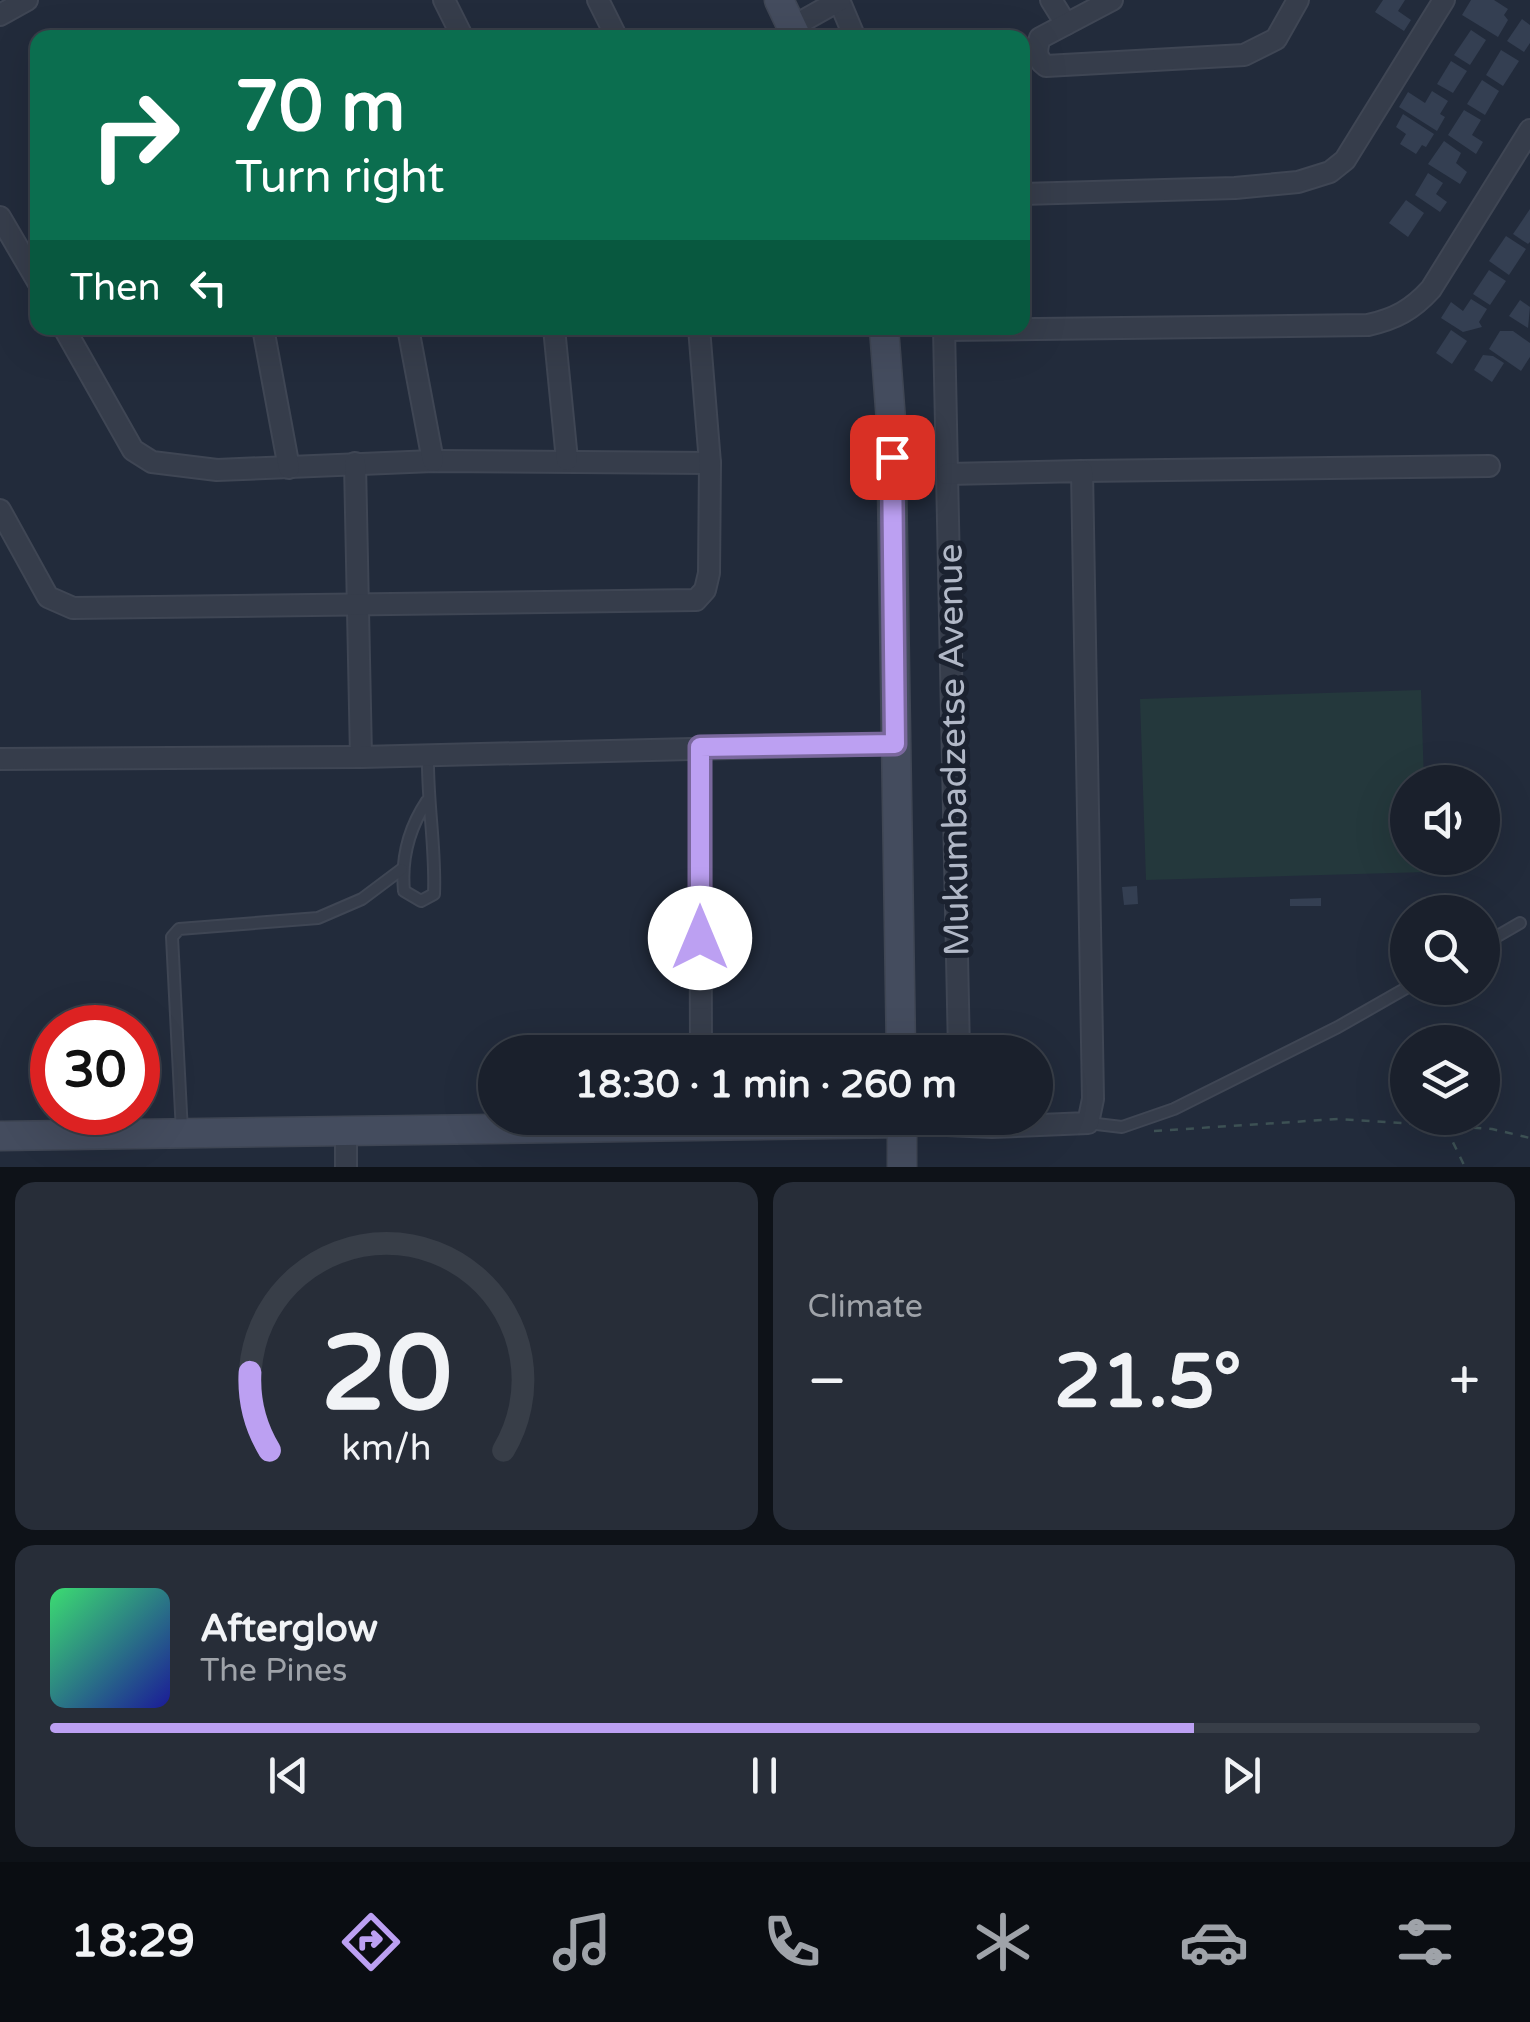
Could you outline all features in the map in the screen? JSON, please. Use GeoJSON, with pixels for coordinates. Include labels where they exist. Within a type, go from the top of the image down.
{"type":"FeatureCollection","features":[{"type":"Feature","properties":{"kind":"street"},"geometry":{"type":"LineString","coordinates":[[0,15],[27,0]]}},
{"type":"Feature","properties":{"kind":"street"},"geometry":{"type":"LineString","coordinates":[[444,0],[459,30]]}},
{"type":"Feature","properties":{"kind":"street"},"geometry":{"type":"LineString","coordinates":[[598,0],[613,30]]}},
{"type":"Feature","properties":{"kind":"street"},"geometry":{"type":"LineString","coordinates":[[779,0],[794,30]]}},
{"type":"Feature","properties":{"kind":"street"},"geometry":{"type":"LineString","coordinates":[[798,30],[840,0],[852,30]]}},
{"type":"Feature","properties":{"kind":"street"},"geometry":{"type":"LineString","coordinates":[[1051,0],[1066,24]]}},
{"type":"Feature","properties":{"kind":"street"},"geometry":{"type":"LineString","coordinates":[[1112,0],[1040,38],[1036,52],[1046,66],[1231,57],[1269,44],[1298,0]]}},
{"type":"Feature","properties":{"kind":"street"},"geometry":{"type":"LineString","coordinates":[[1030,194],[1235,188],[1298,182],[1330,172],[1344,160],[1444,0]]}},
{"type":"Feature","properties":{"kind":"street"},"geometry":{"type":"LineString","coordinates":[[1030,328],[1368,325],[1384,321],[1411,309],[1430,290],[1530,130]]}},
{"type":"Feature","properties":{"kind":"street"},"geometry":{"type":"LineString","coordinates":[[0,217],[30,268]]}},
{"type":"Feature","properties":{"kind":"street"},"geometry":{"type":"LineString","coordinates":[[68,335],[133,450],[169,466],[217,470],[433,461],[710,463]]}},
{"type":"Feature","properties":{"kind":"street"},"geometry":{"type":"LineString","coordinates":[[264,335],[289,468]]}},
{"type":"Feature","properties":{"kind":"street"},"geometry":{"type":"LineString","coordinates":[[409,335],[433,461]]}},
{"type":"Feature","properties":{"kind":"street"},"geometry":{"type":"LineString","coordinates":[[555,335],[567,460]]}},
{"type":"Feature","properties":{"kind":"street"},"geometry":{"type":"LineString","coordinates":[[0,510],[48,597],[73,608],[696,600],[705,590],[709,574],[710,463],[700,335]]}},
{"type":"Feature","properties":{"kind":"street"},"geometry":{"type":"LineString","coordinates":[[885,335],[891,421],[900,1035]]}},
{"type":"Feature","properties":{"kind":"street","name":"Mukumbadzetse Avenue"},"geometry":{"type":"LineString","coordinates":[[945,335],[959,1035]]}},
{"type":"Feature","properties":{"kind":"street"},"geometry":{"type":"LineString","coordinates":[[355,463],[361,757]]}},
{"type":"Feature","properties":{"kind":"street"},"geometry":{"type":"LineString","coordinates":[[947,474],[1489,466]]}},
{"type":"Feature","properties":{"kind":"street"},"geometry":{"type":"LineString","coordinates":[[1053,1122],[1088,1123],[1094,1085],[1082,471]]}},
{"type":"Feature","properties":{"kind":"street"},"geometry":{"type":"LineString","coordinates":[[0,759],[361,757],[895,744]]}},
{"type":"Feature","properties":{"kind":"street"},"geometry":{"type":"LineString","coordinates":[[700,747],[700,1035]]}},
{"type":"Feature","properties":{"kind":"street"},"geometry":{"type":"LineString","coordinates":[[0,1136],[478,1128]]}},
{"type":"Feature","properties":{"kind":"street"},"geometry":{"type":"LineString","coordinates":[[346,1131],[346,1167]]}},
{"type":"Feature","properties":{"kind":"street"},"geometry":{"type":"LineString","coordinates":[[902,1135],[902,1167]]}},
{"type":"Feature","properties":{"kind":"lane"},"geometry":{"type":"LineString","coordinates":[[427,801],[414,820],[402,870],[404,890],[421,900],[434,894],[428,755]]}},
{"type":"Feature","properties":{"kind":"lane"},"geometry":{"type":"LineString","coordinates":[[182,1133],[172,937],[178,929],[318,918],[362,899],[402,870]]}},
{"type":"Feature","properties":{"kind":"lane"},"geometry":{"type":"LineString","coordinates":[[1500,935],[1520,924]]}},
{"type":"Feature","properties":{"kind":"lane"},"geometry":{"type":"LineString","coordinates":[[1088,1123],[1122,1127],[1217,1088],[1390,997]]}},
{"type":"Feature","properties":{"kind":"path"},"geometry":{"type":"LineString","coordinates":[[1122,1127],[1162,1132],[1338,1119],[1390,1123]]}},
{"type":"Feature","properties":{"kind":"path"},"geometry":{"type":"LineString","coordinates":[[1500,1131],[1530,1138]]}},
{"type":"Feature","properties":{"kind":"path"},"geometry":{"type":"LineString","coordinates":[[1449,1135],[1464,1167]]}},
{"type":"Feature","properties":{"kind":"green space"},"geometry":{"type":"Polygon","coordinates":[[[1421,690],[1423,765],[1390,765],[1390,873],[1146,880],[1140,699],[1421,690]]]}},
{"type":"Feature","properties":{"kind":"building"},"geometry":{"type":"Polygon","coordinates":[[[1383,0],[1405,0],[1398,11],[1411,20],[1404,31],[1375,12],[1383,0]]]}},
{"type":"Feature","properties":{"kind":"building"},"geometry":{"type":"Polygon","coordinates":[[[1471,0],[1494,0],[1508,9],[1504,15],[1508,20],[1498,37],[1462,15],[1471,0]]]}},
{"type":"Feature","properties":{"kind":"building"},"geometry":{"type":"Polygon","coordinates":[[[1522,19],[1530,25],[1530,43],[1524,52],[1507,41],[1522,19]]]}},
{"type":"Feature","properties":{"kind":"building"},"geometry":{"type":"Polygon","coordinates":[[[1471,30],[1486,40],[1470,65],[1454,55],[1471,30]]]}},
{"type":"Feature","properties":{"kind":"building"},"geometry":{"type":"Polygon","coordinates":[[[1501,50],[1519,61],[1503,86],[1486,75],[1501,50]]]}},
{"type":"Feature","properties":{"kind":"building"},"geometry":{"type":"Polygon","coordinates":[[[1451,61],[1467,71],[1453,93],[1437,84],[1451,61]]]}},
{"type":"Feature","properties":{"kind":"building"},"geometry":{"type":"Polygon","coordinates":[[[1482,80],[1499,91],[1485,115],[1467,104],[1482,80]]]}},
{"type":"Feature","properties":{"kind":"building"},"geometry":{"type":"Polygon","coordinates":[[[1432,91],[1448,101],[1440,114],[1445,117],[1437,131],[1399,107],[1408,92],[1425,103],[1432,91]]]}},
{"type":"Feature","properties":{"kind":"building"},"geometry":{"type":"Polygon","coordinates":[[[1464,110],[1481,120],[1472,135],[1483,142],[1476,154],[1448,135],[1464,110]]]}},
{"type":"Feature","properties":{"kind":"building"},"geometry":{"type":"Polygon","coordinates":[[[1403,114],[1434,134],[1416,154],[1400,144],[1406,134],[1396,127],[1403,114]]]}},
{"type":"Feature","properties":{"kind":"building"},"geometry":{"type":"Polygon","coordinates":[[[1444,141],[1461,153],[1456,163],[1467,172],[1460,184],[1428,164],[1444,141]]]}},
{"type":"Feature","properties":{"kind":"building"},"geometry":{"type":"Polygon","coordinates":[[[1428,173],[1443,183],[1436,194],[1447,202],[1440,212],[1415,195],[1428,173]]]}},
{"type":"Feature","properties":{"kind":"building"},"geometry":{"type":"Polygon","coordinates":[[[1406,200],[1424,213],[1408,237],[1389,223],[1406,200]]]}},
{"type":"Feature","properties":{"kind":"building"},"geometry":{"type":"Polygon","coordinates":[[[1530,209],[1530,242],[1528,244],[1513,234],[1530,209]]]}},
{"type":"Feature","properties":{"kind":"building"},"geometry":{"type":"Polygon","coordinates":[[[1506,236],[1526,249],[1509,275],[1489,261],[1506,236]]]}},
{"type":"Feature","properties":{"kind":"building"},"geometry":{"type":"Polygon","coordinates":[[[1489,270],[1506,281],[1490,305],[1473,294],[1489,270]]]}},
{"type":"Feature","properties":{"kind":"building"},"geometry":{"type":"Polygon","coordinates":[[[1471,299],[1487,309],[1479,322],[1482,327],[1463,332],[1441,318],[1451,302],[1463,311],[1471,299]]]}},
{"type":"Feature","properties":{"kind":"building"},"geometry":{"type":"Polygon","coordinates":[[[1520,300],[1530,307],[1528,328],[1509,316],[1520,300]]]}},
{"type":"Feature","properties":{"kind":"building"},"geometry":{"type":"Polygon","coordinates":[[[1451,330],[1467,341],[1452,364],[1436,353],[1451,330]]]}},
{"type":"Feature","properties":{"kind":"building"},"geometry":{"type":"Polygon","coordinates":[[[1500,331],[1513,331],[1530,343],[1530,357],[1521,371],[1489,349],[1500,331]]]}},
{"type":"Feature","properties":{"kind":"building"},"geometry":{"type":"Polygon","coordinates":[[[1483,355],[1504,363],[1492,382],[1474,370],[1483,355]]]}},
{"type":"Feature","properties":{"kind":"building"},"geometry":{"type":"Polygon","coordinates":[[[1137,886],[1138,904],[1124,905],[1122,887],[1137,886]]]}},
{"type":"Feature","properties":{"kind":"building"},"geometry":{"type":"Polygon","coordinates":[[[1321,898],[1321,906],[1290,906],[1290,899],[1321,898]]]}},
{"type":"Feature","properties":{"kind":"route"},"geometry":{"type":"LineString","coordinates":[[700,938],[700,747],[895,744],[892,457]]}}]}
